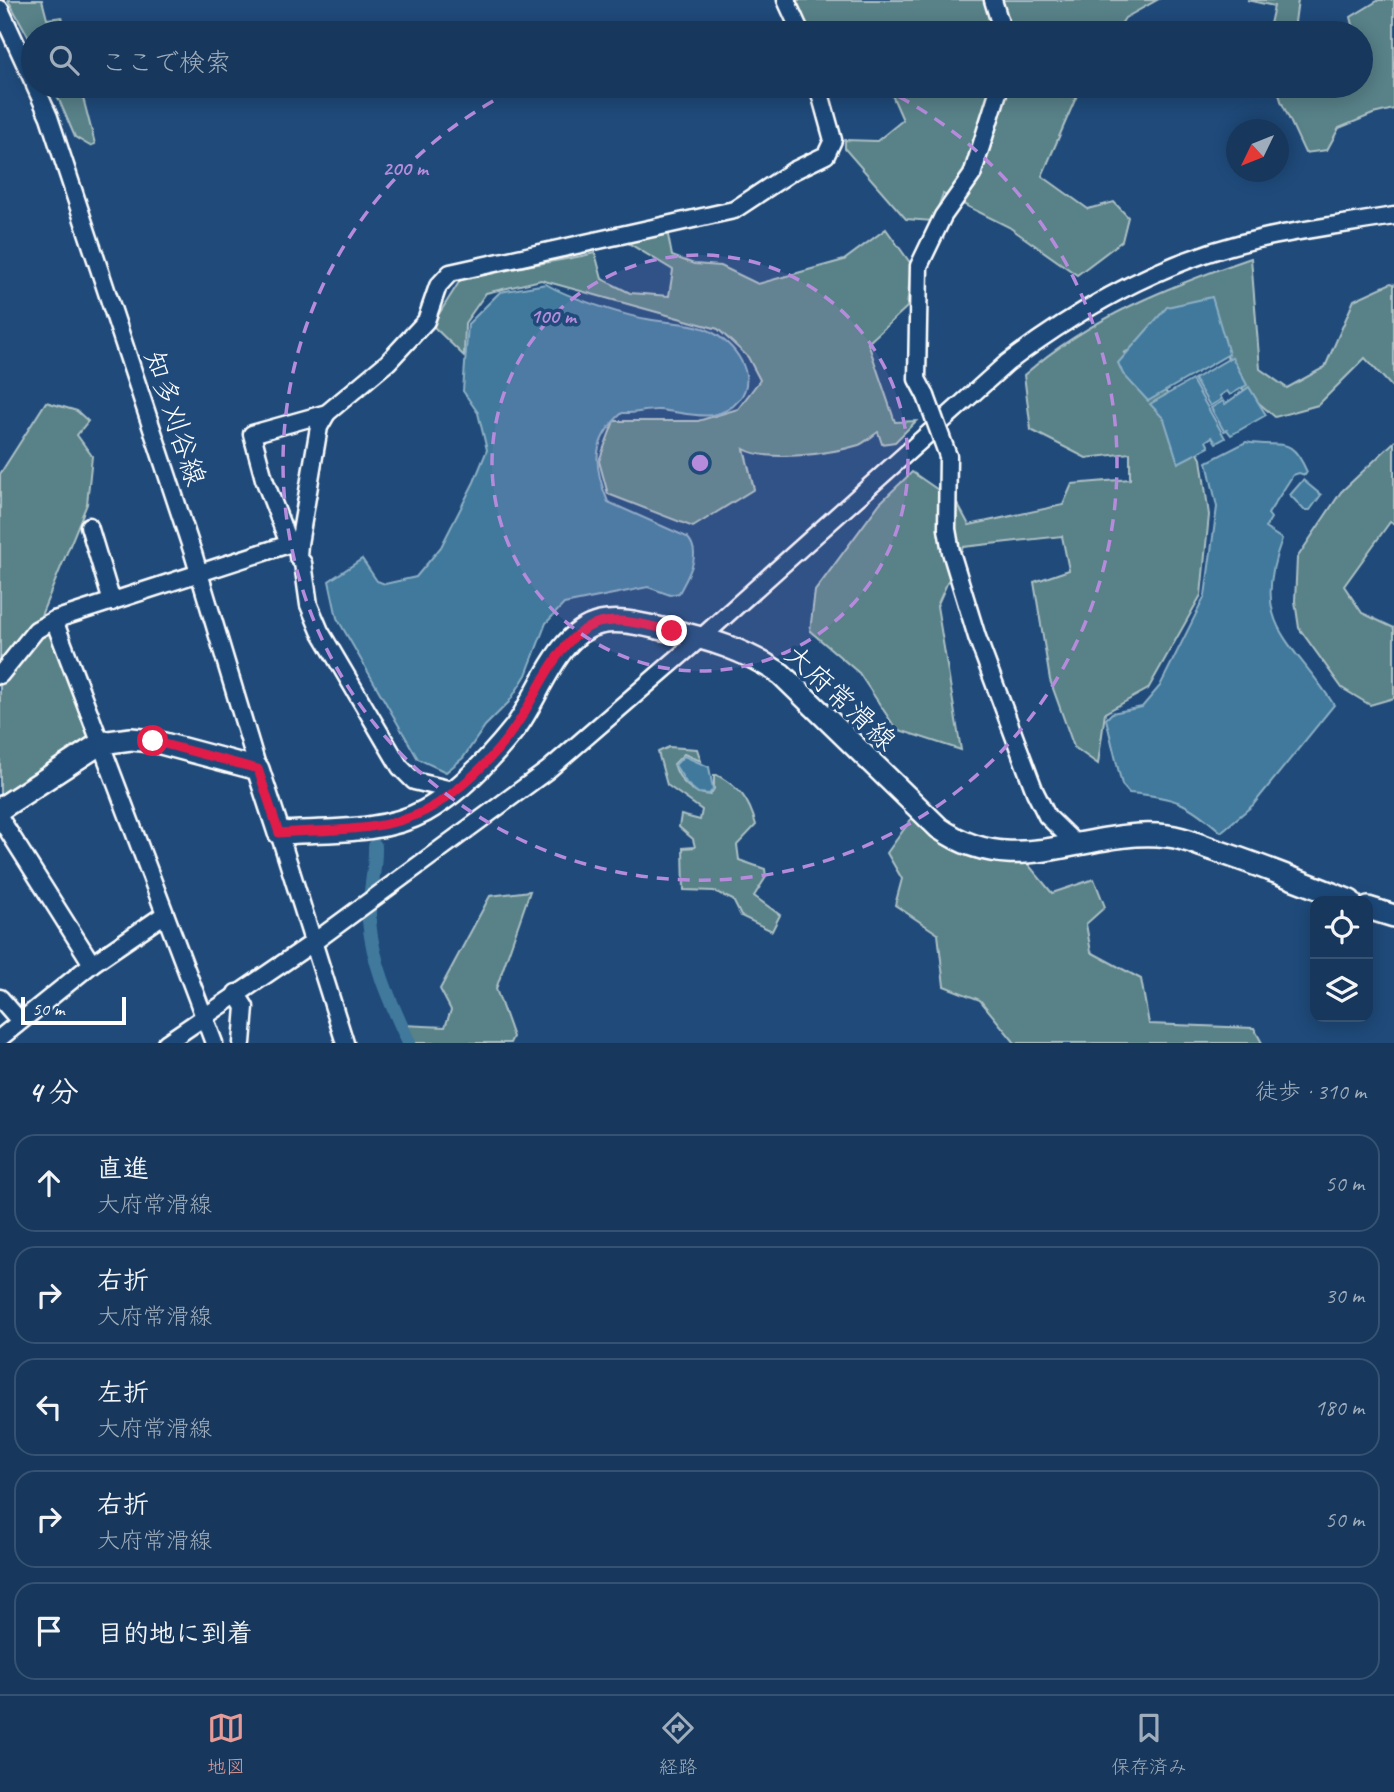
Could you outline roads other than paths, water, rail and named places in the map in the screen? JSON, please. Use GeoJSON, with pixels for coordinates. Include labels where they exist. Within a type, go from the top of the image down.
{"type":"FeatureCollection","features":[{"type":"Feature","properties":{"kind":"main road","name":"大府常滑線"},"geometry":{"type":"LineString","coordinates":[[279,833],[383,825],[405,820],[426,810],[493,753],[517,726],[550,665],[578,635],[598,623],[631,622],[703,636],[752,655],[780,674],[924,813],[958,841],[1012,854],[1145,834],[1171,836],[1243,859],[1337,896]]}},
{"type":"Feature","properties":{"kind":"main road"},"geometry":{"type":"LineString","coordinates":[[0,808],[101,743],[131,739],[153,741],[258,769],[279,833]]}},
{"type":"Feature","properties":{"kind":"main road"},"geometry":{"type":"LineString","coordinates":[[1373,910],[1394,916]]}},
{"type":"Feature","properties":{"kind":"street"},"geometry":{"type":"LineString","coordinates":[[786,0],[796,21]]}},
{"type":"Feature","properties":{"kind":"street"},"geometry":{"type":"LineString","coordinates":[[993,0],[999,21]]}},
{"type":"Feature","properties":{"kind":"street"},"geometry":{"type":"LineString","coordinates":[[0,9],[21,55]]}},
{"type":"Feature","properties":{"kind":"street","name":"知多刈谷線"},"geometry":{"type":"LineString","coordinates":[[40,98],[49,117],[199,573],[258,769]]}},
{"type":"Feature","properties":{"kind":"street"},"geometry":{"type":"LineString","coordinates":[[294,544],[319,427],[327,413],[388,362],[426,321],[438,286],[450,273],[734,210],[793,171],[826,155],[832,140],[821,98]]}},
{"type":"Feature","properties":{"kind":"street"},"geometry":{"type":"LineString","coordinates":[[996,98],[972,175],[943,216],[919,266],[917,379],[948,456],[947,529],[968,610],[1035,792],[1047,816],[1078,846]]}},
{"type":"Feature","properties":{"kind":"street"},"geometry":{"type":"LineString","coordinates":[[166,1043],[314,942],[548,770],[703,636],[1007,363],[1058,324],[1143,278],[1219,249],[1267,237],[1394,216]]}},
{"type":"Feature","properties":{"kind":"street"},"geometry":{"type":"LineString","coordinates":[[327,413],[252,434],[264,479],[303,563],[309,605],[320,631],[400,767],[414,782],[429,788],[452,790]]}},
{"type":"Feature","properties":{"kind":"street"},"geometry":{"type":"LineString","coordinates":[[89,526],[112,602]]}},
{"type":"Feature","properties":{"kind":"street"},"geometry":{"type":"LineString","coordinates":[[0,675],[36,630],[54,620],[294,544]]}},
{"type":"Feature","properties":{"kind":"street"},"geometry":{"type":"LineString","coordinates":[[54,620],[214,1043]]}},
{"type":"Feature","properties":{"kind":"street"},"geometry":{"type":"LineString","coordinates":[[0,818],[92,964]]}},
{"type":"Feature","properties":{"kind":"street"},"geometry":{"type":"LineString","coordinates":[[279,833],[345,1043]]}},
{"type":"Feature","properties":{"kind":"street"},"geometry":{"type":"LineString","coordinates":[[0,1038],[92,964],[165,914]]}},
{"type":"Feature","properties":{"kind":"street"},"geometry":{"type":"LineString","coordinates":[[236,993],[245,1007],[242,1043]]}},
{"type":"Feature","properties":{"kind":"street"},"geometry":{"type":"LineString","coordinates":[[0,998],[20,1021]]}},
{"type":"Feature","properties":{"kind":"water"},"geometry":{"type":"Polygon","coordinates":[[[546,284],[581,300],[624,314],[710,331],[727,343],[741,361],[745,370],[744,390],[739,400],[721,413],[701,415],[650,410],[622,413],[612,423],[600,444],[598,454],[600,476],[608,502],[687,537],[692,543],[694,557],[686,579],[679,593],[670,595],[648,587],[564,604],[546,623],[526,675],[509,702],[485,726],[463,758],[446,772],[418,759],[337,618],[329,581],[362,559],[377,581],[385,584],[416,577],[441,547],[487,450],[478,413],[463,391],[468,324],[500,292],[546,284]]]}},
{"type":"Feature","properties":{"kind":"water"},"geometry":{"type":"Polygon","coordinates":[[[1212,297],[1229,354],[1148,401],[1123,374],[1118,363],[1167,307],[1212,297]]]}},
{"type":"Feature","properties":{"kind":"water"},"geometry":{"type":"Polygon","coordinates":[[[1232,357],[1247,385],[1230,395],[1227,391],[1220,396],[1222,399],[1210,406],[1194,379],[1232,357]]]}},
{"type":"Feature","properties":{"kind":"water"},"geometry":{"type":"Polygon","coordinates":[[[1192,380],[1225,438],[1216,443],[1212,437],[1206,441],[1209,447],[1178,463],[1164,419],[1150,404],[1192,380]]]}},
{"type":"Feature","properties":{"kind":"water"},"geometry":{"type":"Polygon","coordinates":[[[1249,387],[1266,415],[1231,435],[1227,430],[1224,431],[1211,408],[1223,401],[1225,404],[1249,387]]]}},
{"type":"Feature","properties":{"kind":"water"},"geometry":{"type":"Polygon","coordinates":[[[1246,442],[1290,447],[1307,472],[1305,475],[1293,475],[1268,514],[1271,518],[1265,528],[1282,539],[1273,569],[1270,593],[1273,613],[1280,631],[1334,705],[1253,805],[1221,832],[1180,803],[1129,793],[1122,785],[1106,719],[1112,713],[1142,707],[1160,686],[1205,596],[1217,507],[1207,462],[1246,442]]]}},
{"type":"Feature","properties":{"kind":"water"},"geometry":{"type":"Polygon","coordinates":[[[1303,480],[1321,495],[1310,510],[1304,510],[1290,495],[1303,480]]]}},
{"type":"Feature","properties":{"kind":"water"},"geometry":{"type":"Polygon","coordinates":[[[684,756],[709,767],[713,789],[709,794],[698,793],[687,784],[675,765],[684,756]]]}},
{"type":"Feature","properties":{"kind":"waterway"},"geometry":{"type":"LineString","coordinates":[[375,846],[369,912],[371,938],[384,984],[409,1043]]}}]}
